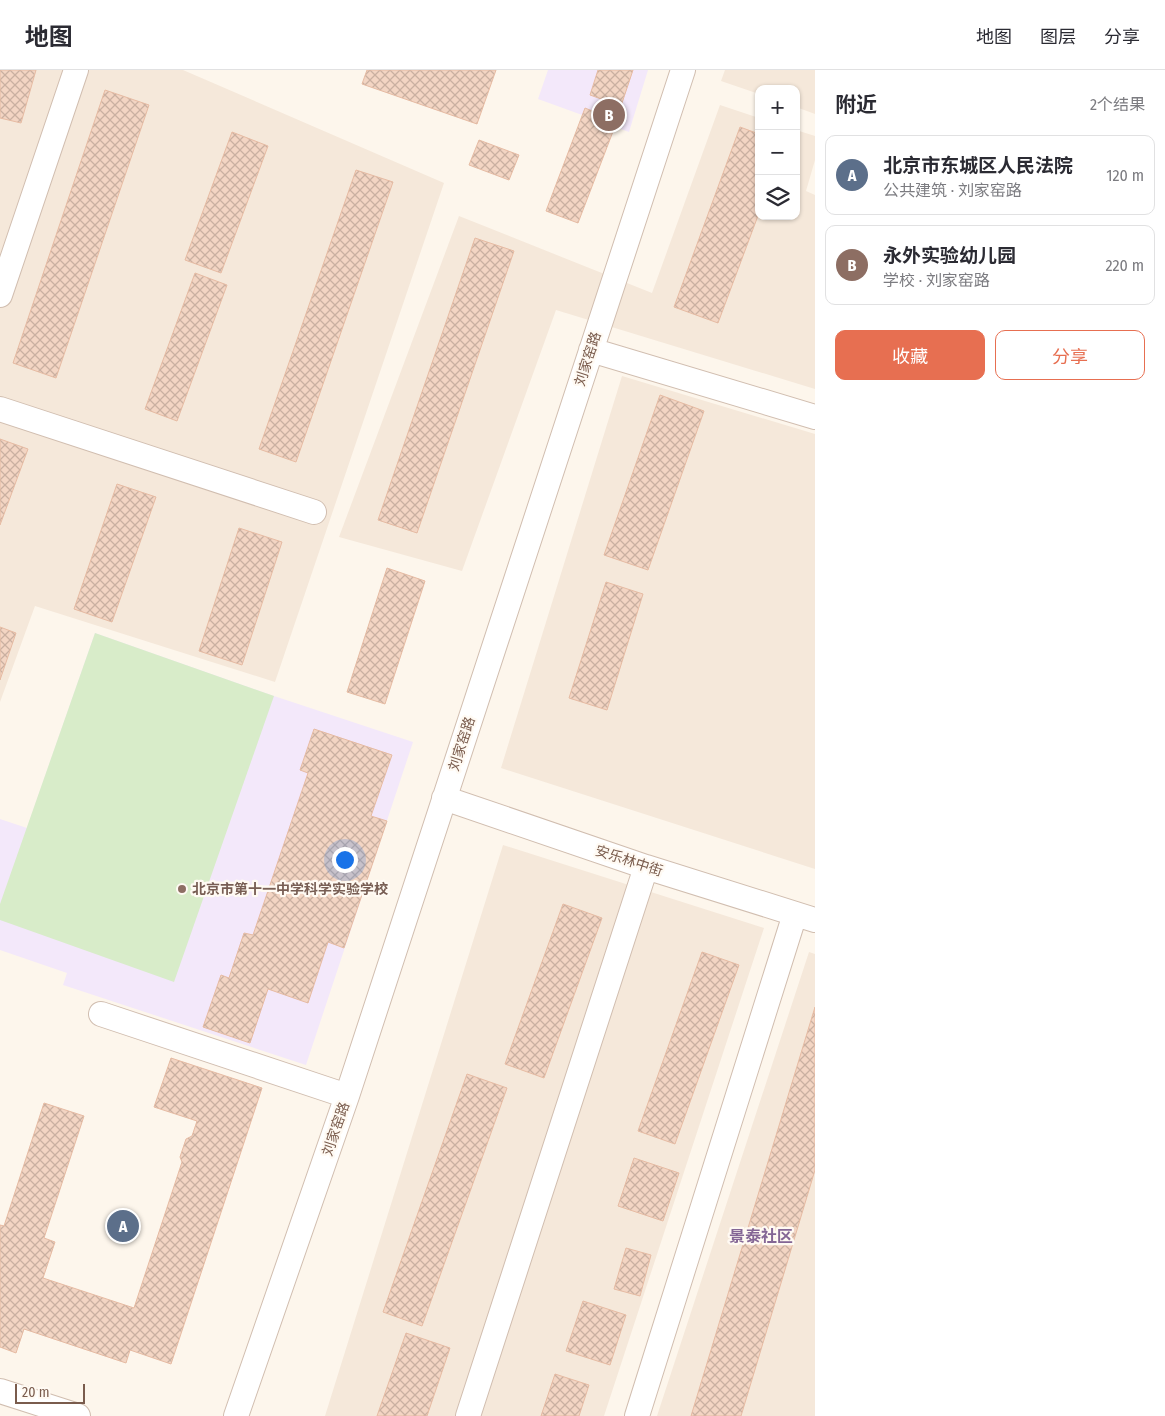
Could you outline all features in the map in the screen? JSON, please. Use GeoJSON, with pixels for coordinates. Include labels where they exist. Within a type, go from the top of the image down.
{"type":"FeatureCollection","features":[{"type":"Feature","properties":{"kind":"street"},"geometry":{"type":"LineString","coordinates":[[0,295],[76,70]]}},
{"type":"Feature","properties":{"kind":"street","name":"刘家窑路"},"geometry":{"type":"LineString","coordinates":[[236,1416],[347,1096],[683,70]]}},
{"type":"Feature","properties":{"kind":"street"},"geometry":{"type":"LineString","coordinates":[[590,350],[815,417]]}},
{"type":"Feature","properties":{"kind":"street"},"geometry":{"type":"LineString","coordinates":[[0,409],[314,512]]}},
{"type":"Feature","properties":{"kind":"street","name":"安乐林中街"},"geometry":{"type":"LineString","coordinates":[[444,798],[646,867],[805,917]]}},
{"type":"Feature","properties":{"kind":"street"},"geometry":{"type":"LineString","coordinates":[[468,1416],[646,867]]}},
{"type":"Feature","properties":{"kind":"street"},"geometry":{"type":"LineString","coordinates":[[637,1416],[805,917]]}},
{"type":"Feature","properties":{"kind":"street"},"geometry":{"type":"LineString","coordinates":[[100,1014],[347,1096]]}},
{"type":"Feature","properties":{"kind":"street"},"geometry":{"type":"LineString","coordinates":[[0,1391],[78,1416]]}},
{"type":"Feature","properties":{"kind":"shaded area"},"geometry":{"type":"Polygon","coordinates":[[[0,70],[183,70],[444,183],[275,682],[35,606],[0,702],[0,70]]]}},
{"type":"Feature","properties":{"kind":"shaded area"},"geometry":{"type":"Polygon","coordinates":[[[548,70],[648,70],[629,132],[538,99],[548,70]]]}},
{"type":"Feature","properties":{"kind":"shaded area"},"geometry":{"type":"Polygon","coordinates":[[[725,70],[815,70],[815,114],[800,108],[800,85],[755,85],[755,93],[721,81],[725,70]]]}},
{"type":"Feature","properties":{"kind":"shaded area"},"geometry":{"type":"Polygon","coordinates":[[[720,105],[755,117],[755,220],[800,220],[800,131],[815,136],[815,160],[806,191],[815,195],[815,389],[556,310],[462,571],[339,537],[459,216],[652,293],[720,105]]]}},
{"type":"Feature","properties":{"kind":"shaded area"},"geometry":{"type":"Polygon","coordinates":[[[622,376],[815,434],[815,869],[501,768],[622,376]]]}},
{"type":"Feature","properties":{"kind":"shaded area","name":"北京市第十一中学科学实验学校"},"geometry":{"type":"Polygon","coordinates":[[[95,633],[274,696],[413,742],[306,1065],[63,985],[67,973],[0,950],[0,819],[27,828],[95,633]]]}},
{"type":"Feature","properties":{"kind":"shaded area"},"geometry":{"type":"Polygon","coordinates":[[[503,845],[764,928],[604,1416],[325,1416],[503,845]]]}},
{"type":"Feature","properties":{"kind":"shaded area"},"geometry":{"type":"Polygon","coordinates":[[[809,952],[815,954],[815,1416],[657,1416],[809,952]]]}},
{"type":"Feature","properties":{"kind":"green space"},"geometry":{"type":"Polygon","coordinates":[[[95,633],[274,696],[174,982],[0,920],[0,904],[95,633]]]}},
{"type":"Feature","properties":{"kind":"building"},"geometry":{"type":"Polygon","coordinates":[[[0,70],[36,70],[21,123],[0,118],[0,70]]]}},
{"type":"Feature","properties":{"kind":"building"},"geometry":{"type":"Polygon","coordinates":[[[367,70],[496,70],[477,124],[362,84],[367,70]]]}},
{"type":"Feature","properties":{"kind":"building"},"geometry":{"type":"Polygon","coordinates":[[[598,70],[633,70],[621,106],[590,95],[598,70]]]}},
{"type":"Feature","properties":{"kind":"building"},"geometry":{"type":"Polygon","coordinates":[[[105,90],[149,105],[56,378],[13,363],[105,90]]]}},
{"type":"Feature","properties":{"kind":"building"},"geometry":{"type":"Polygon","coordinates":[[[585,108],[617,121],[578,223],[546,211],[585,108]]]}},
{"type":"Feature","properties":{"kind":"building"},"geometry":{"type":"Polygon","coordinates":[[[740,127],[755,133],[756,220],[718,323],[674,307],[740,127]]]}},
{"type":"Feature","properties":{"kind":"building"},"geometry":{"type":"Polygon","coordinates":[[[232,132],[268,146],[221,273],[185,260],[232,132]]]}},
{"type":"Feature","properties":{"kind":"building"},"geometry":{"type":"Polygon","coordinates":[[[479,140],[519,155],[509,180],[469,165],[479,140]]]}},
{"type":"Feature","properties":{"kind":"building"},"geometry":{"type":"Polygon","coordinates":[[[356,170],[393,182],[296,462],[259,449],[356,170]]]}},
{"type":"Feature","properties":{"kind":"building"},"geometry":{"type":"Polygon","coordinates":[[[475,238],[514,251],[417,533],[378,520],[475,238]]]}},
{"type":"Feature","properties":{"kind":"building"},"geometry":{"type":"Polygon","coordinates":[[[195,273],[227,285],[177,421],[145,409],[195,273]]]}},
{"type":"Feature","properties":{"kind":"building"},"geometry":{"type":"Polygon","coordinates":[[[660,395],[704,411],[648,570],[604,555],[660,395]]]}},
{"type":"Feature","properties":{"kind":"building"},"geometry":{"type":"Polygon","coordinates":[[[0,439],[28,449],[0,525],[0,439]]]}},
{"type":"Feature","properties":{"kind":"building"},"geometry":{"type":"Polygon","coordinates":[[[117,484],[156,497],[112,622],[74,609],[117,484]]]}},
{"type":"Feature","properties":{"kind":"building"},"geometry":{"type":"Polygon","coordinates":[[[239,528],[282,542],[242,665],[199,651],[239,528]]]}},
{"type":"Feature","properties":{"kind":"building"},"geometry":{"type":"Polygon","coordinates":[[[387,568],[425,581],[385,704],[347,692],[387,568]]]}},
{"type":"Feature","properties":{"kind":"building"},"geometry":{"type":"Polygon","coordinates":[[[606,582],[643,594],[607,710],[569,698],[606,582]]]}},
{"type":"Feature","properties":{"kind":"building"},"geometry":{"type":"Polygon","coordinates":[[[0,627],[16,633],[0,680],[0,627]]]}},
{"type":"Feature","properties":{"kind":"building"},"geometry":{"type":"Polygon","coordinates":[[[314,729],[392,755],[371,816],[387,821],[344,948],[328,942],[308,1003],[268,989],[250,1043],[203,1027],[221,975],[229,978],[244,933],[253,935],[308,773],[300,770],[314,729]]]}},
{"type":"Feature","properties":{"kind":"building"},"geometry":{"type":"Polygon","coordinates":[[[563,904],[602,918],[544,1078],[505,1064],[563,904]]]}},
{"type":"Feature","properties":{"kind":"building"},"geometry":{"type":"Polygon","coordinates":[[[702,952],[739,965],[675,1144],[638,1131],[702,952]]]}},
{"type":"Feature","properties":{"kind":"building"},"geometry":{"type":"Polygon","coordinates":[[[815,1007],[815,1170],[741,1416],[691,1416],[815,1007]]]}},
{"type":"Feature","properties":{"kind":"building"},"geometry":{"type":"Polygon","coordinates":[[[171,1058],[262,1088],[171,1364],[130,1350],[126,1363],[24,1329],[16,1353],[0,1347],[0,1225],[4,1226],[44,1103],[84,1116],[44,1238],[55,1242],[43,1278],[134,1308],[182,1162],[180,1157],[186,1139],[192,1136],[197,1121],[154,1107],[171,1058]]]}},
{"type":"Feature","properties":{"kind":"building"},"geometry":{"type":"Polygon","coordinates":[[[467,1074],[507,1088],[422,1326],[383,1312],[467,1074]]]}},
{"type":"Feature","properties":{"kind":"building"},"geometry":{"type":"Polygon","coordinates":[[[634,1158],[679,1173],[663,1221],[618,1206],[634,1158]]]}},
{"type":"Feature","properties":{"kind":"building"},"geometry":{"type":"Polygon","coordinates":[[[626,1248],[651,1255],[640,1296],[614,1289],[626,1248]]]}},
{"type":"Feature","properties":{"kind":"building"},"geometry":{"type":"Polygon","coordinates":[[[583,1301],[626,1315],[610,1365],[566,1351],[583,1301]]]}},
{"type":"Feature","properties":{"kind":"building"},"geometry":{"type":"Polygon","coordinates":[[[406,1333],[450,1348],[427,1416],[377,1416],[406,1333]]]}},
{"type":"Feature","properties":{"kind":"building"},"geometry":{"type":"Polygon","coordinates":[[[555,1374],[589,1385],[579,1416],[541,1416],[555,1374]]]}},
{"type":"Feature","properties":{"kind":"place","name":"永外实验幼儿园"},"geometry":{"type":"Point","coordinates":[609,115]}},
{"type":"Feature","properties":{"kind":"place","name":"北京市第十一中学科学实验学校"},"geometry":{"type":"Point","coordinates":[182,889]}},
{"type":"Feature","properties":{"kind":"place","name":"北京市东城区人民法院"},"geometry":{"type":"Point","coordinates":[123,1226]}},
{"type":"Feature","properties":{"kind":"district","name":"景泰社区"},"geometry":{"type":"Point","coordinates":[761,1236]}}]}
